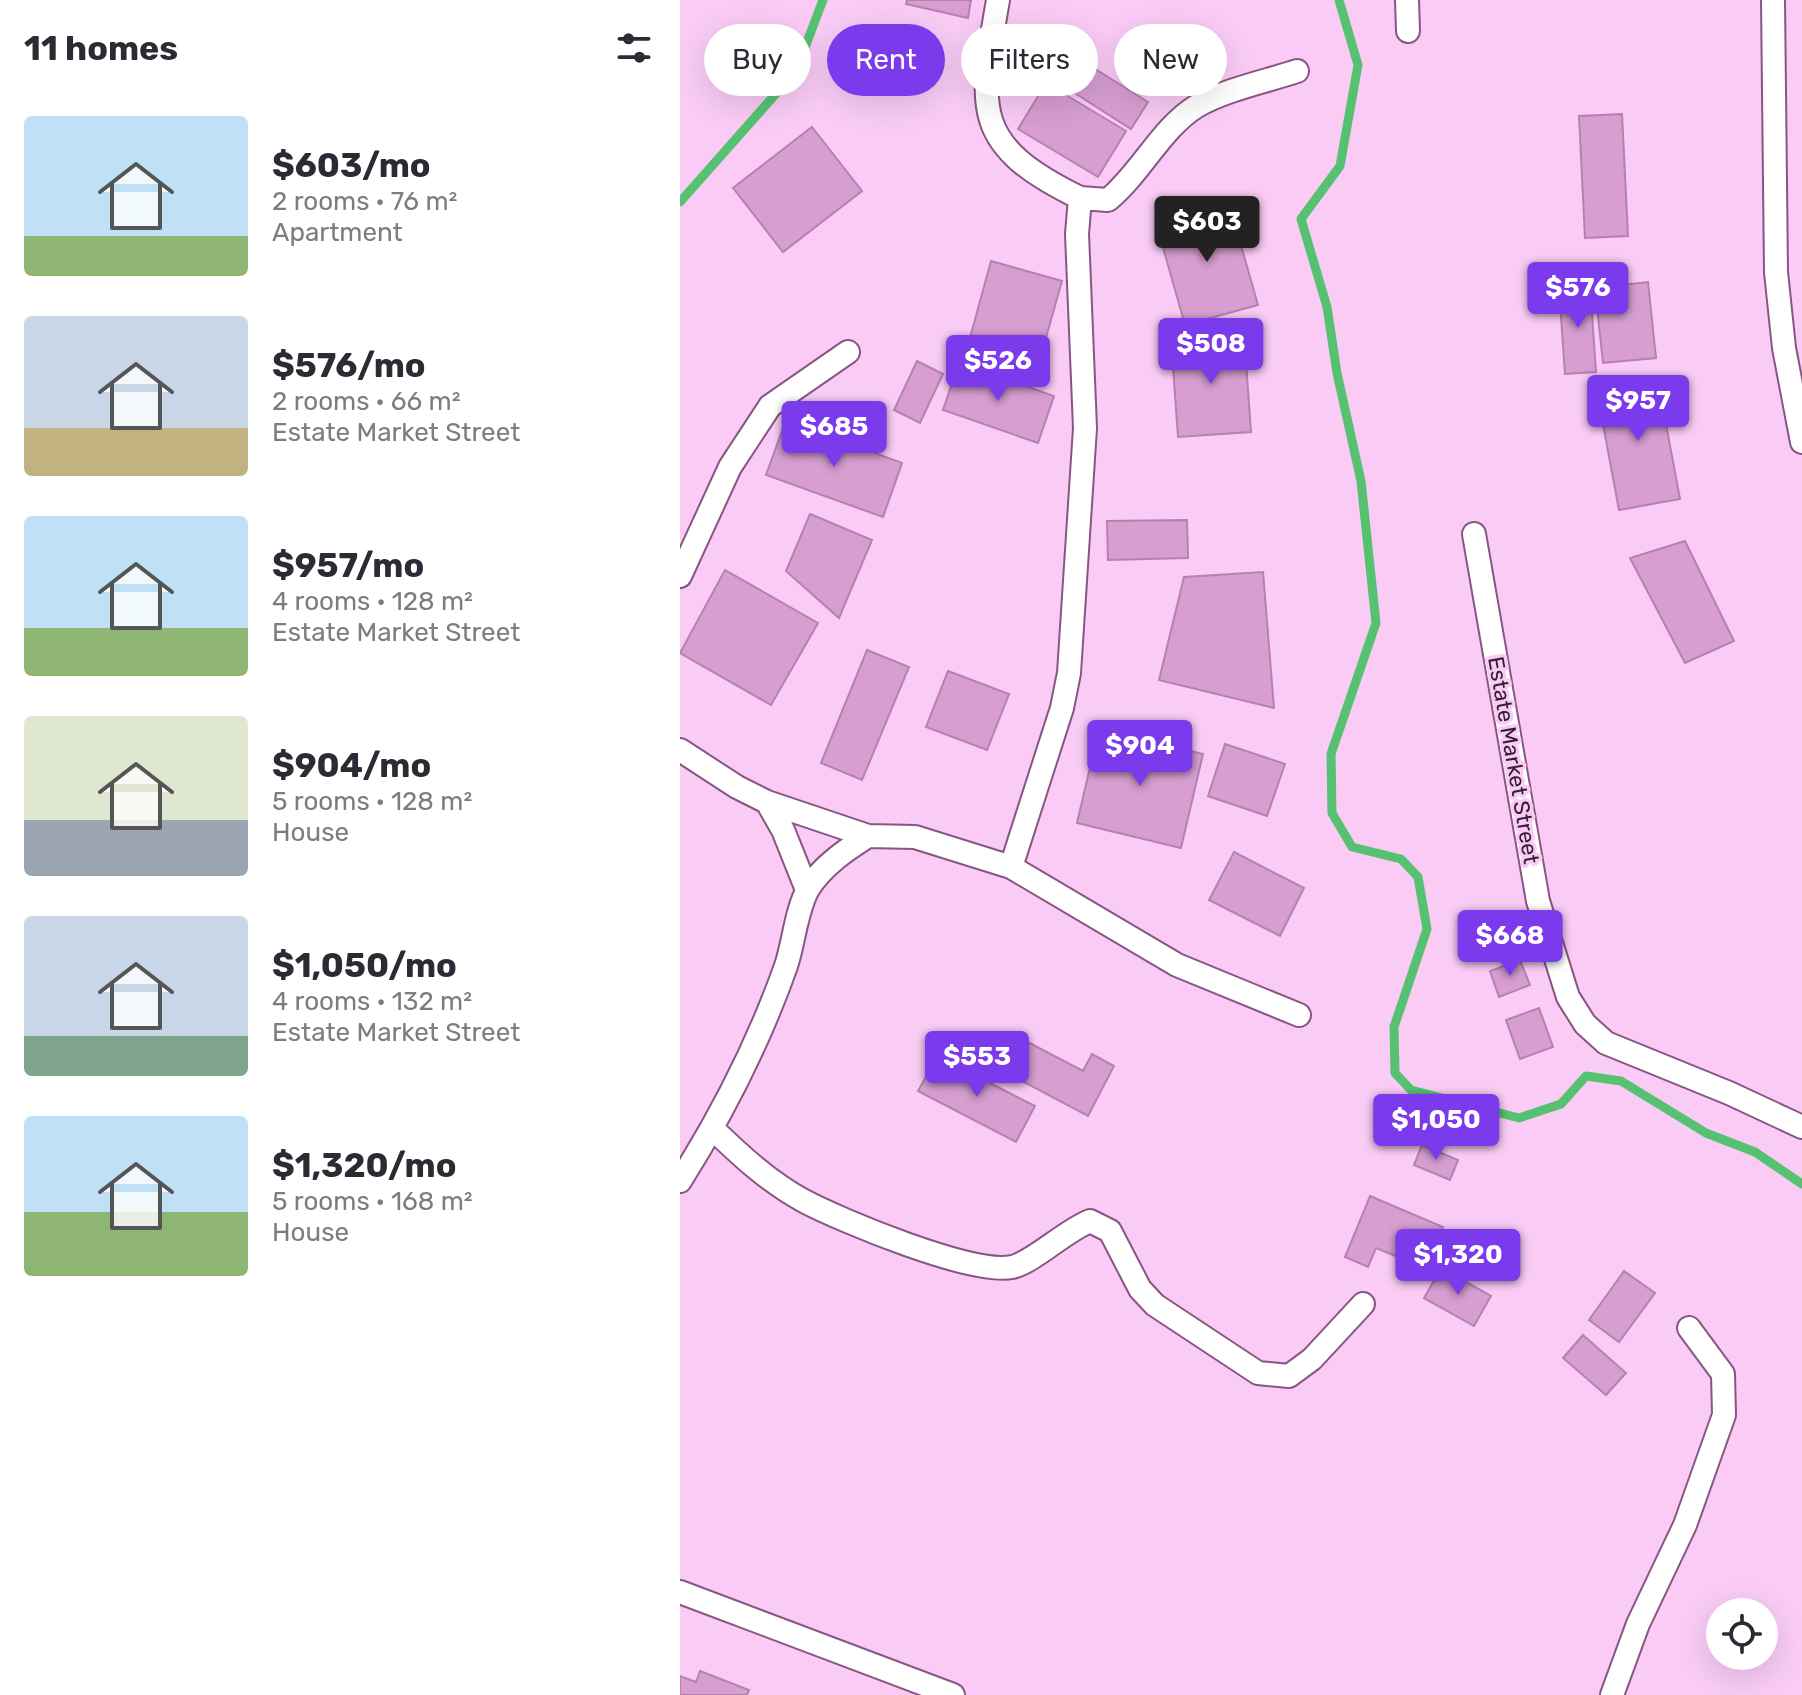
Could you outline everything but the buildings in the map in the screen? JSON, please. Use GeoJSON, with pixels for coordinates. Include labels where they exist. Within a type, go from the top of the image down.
{"type":"FeatureCollection","features":[{"type":"Feature","properties":{"kind":"street"},"geometry":{"type":"LineString","coordinates":[[998,0],[984,77],[988,114],[1005,150],[1041,179],[1080,198],[1108,200],[1128,183],[1174,126],[1198,106],[1297,71]]}},
{"type":"Feature","properties":{"kind":"street"},"geometry":{"type":"LineString","coordinates":[[1407,0],[1408,31]]}},
{"type":"Feature","properties":{"kind":"street"},"geometry":{"type":"LineString","coordinates":[[1773,0],[1776,272],[1793,351],[1802,442]]}},
{"type":"Feature","properties":{"kind":"street"},"geometry":{"type":"LineString","coordinates":[[1011,867],[1062,708],[1069,673],[1085,428],[1077,234],[1080,198]]}},
{"type":"Feature","properties":{"kind":"street"},"geometry":{"type":"LineString","coordinates":[[680,576],[730,467],[770,406],[848,352]]}},
{"type":"Feature","properties":{"kind":"street","name":"Estate Market Street"},"geometry":{"type":"LineString","coordinates":[[1474,534],[1538,901],[1568,997],[1585,1024],[1606,1043],[1729,1093],[1802,1127]]}},
{"type":"Feature","properties":{"kind":"street"},"geometry":{"type":"LineString","coordinates":[[680,750],[737,787],[767,802],[868,836],[915,837],[1011,867],[1177,965],[1299,1015]]}},
{"type":"Feature","properties":{"kind":"street"},"geometry":{"type":"LineString","coordinates":[[767,802],[783,830],[807,890]]}},
{"type":"Feature","properties":{"kind":"street"},"geometry":{"type":"LineString","coordinates":[[680,1181],[713,1129],[755,1043],[781,978],[807,890],[840,854],[868,836]]}},
{"type":"Feature","properties":{"kind":"street"},"geometry":{"type":"LineString","coordinates":[[713,1129],[759,1172],[805,1201],[939,1256],[1001,1268],[1016,1267],[1069,1229],[1090,1221],[1110,1231],[1140,1289],[1155,1305],[1258,1373],[1289,1376],[1312,1359],[1363,1304]]}},
{"type":"Feature","properties":{"kind":"street"},"geometry":{"type":"LineString","coordinates":[[1612,1695],[1638,1624],[1685,1525],[1724,1415],[1723,1374],[1689,1328]]}},
{"type":"Feature","properties":{"kind":"street"},"geometry":{"type":"LineString","coordinates":[[680,1592],[953,1695]]}},
{"type":"Feature","properties":{"kind":"waterway"},"geometry":{"type":"LineString","coordinates":[[680,202],[796,71],[823,0]]}},
{"type":"Feature","properties":{"kind":"waterway"},"geometry":{"type":"LineString","coordinates":[[1339,0],[1358,65],[1340,166],[1301,219],[1327,307],[1337,373],[1361,481],[1376,623],[1331,754],[1332,813],[1352,847],[1401,859],[1418,877],[1427,929],[1394,1027],[1395,1073],[1411,1090],[1519,1118],[1561,1104],[1586,1076],[1621,1081],[1706,1133],[1755,1152],[1802,1184]]}}]}
